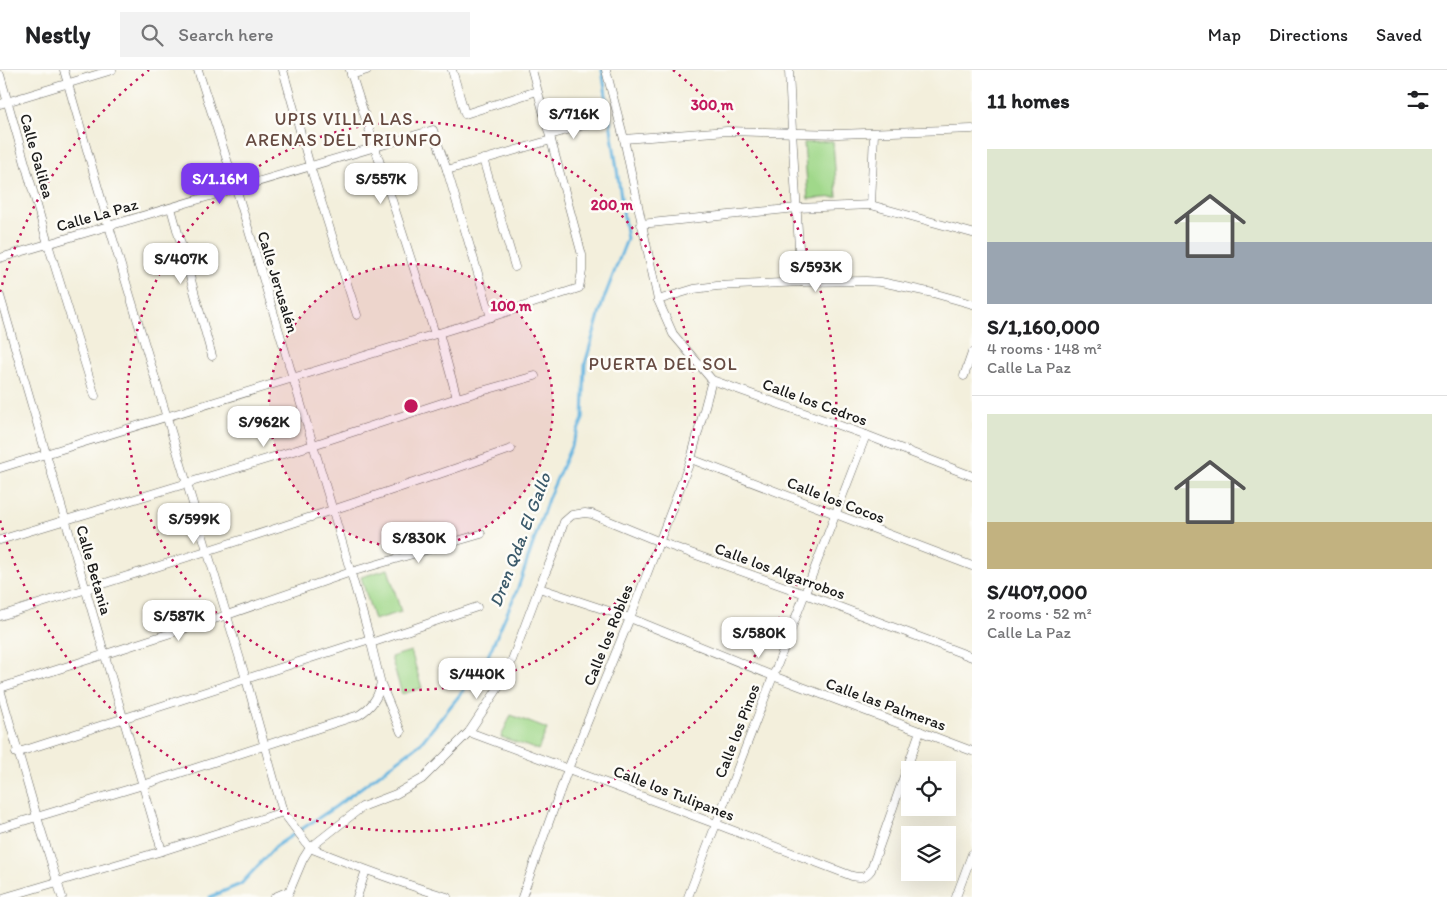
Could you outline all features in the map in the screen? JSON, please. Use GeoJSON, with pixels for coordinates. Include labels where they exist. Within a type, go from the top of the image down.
{"type":"FeatureCollection","features":[{"type":"Feature","properties":{"kind":"street"},"geometry":{"type":"LineString","coordinates":[[64,70],[109,226],[246,679],[283,812],[310,848],[416,888],[447,897]]}},
{"type":"Feature","properties":{"kind":"street"},"geometry":{"type":"LineString","coordinates":[[4,103],[112,70]]}},
{"type":"Feature","properties":{"kind":"street","name":"Calle Jerusalén"},"geometry":{"type":"LineString","coordinates":[[198,70],[236,188],[333,511],[371,641],[381,684],[401,732]]}},
{"type":"Feature","properties":{"kind":"street"},"geometry":{"type":"LineString","coordinates":[[283,70],[356,316]]}},
{"type":"Feature","properties":{"kind":"street"},"geometry":{"type":"LineString","coordinates":[[367,70],[351,72],[374,148],[458,398]]}},
{"type":"Feature","properties":{"kind":"street"},"geometry":{"type":"LineString","coordinates":[[452,70],[465,114],[537,91]]}},
{"type":"Feature","properties":{"kind":"street"},"geometry":{"type":"LineString","coordinates":[[0,468],[491,317],[579,288],[582,255],[532,70]]}},
{"type":"Feature","properties":{"kind":"street"},"geometry":{"type":"LineString","coordinates":[[606,70],[624,139],[658,300],[673,334],[712,380]]}},
{"type":"Feature","properties":{"kind":"street"},"geometry":{"type":"LineString","coordinates":[[789,70],[801,282]]}},
{"type":"Feature","properties":{"kind":"street","name":"Calle Galilea"},"geometry":{"type":"LineString","coordinates":[[0,75],[4,103],[95,396]]}},
{"type":"Feature","properties":{"kind":"street"},"geometry":{"type":"LineString","coordinates":[[491,317],[447,170],[551,138],[591,123]]}},
{"type":"Feature","properties":{"kind":"street","name":"Calle La Paz"},"geometry":{"type":"LineString","coordinates":[[0,258],[433,130],[447,170]]}},
{"type":"Feature","properties":{"kind":"street"},"geometry":{"type":"LineString","coordinates":[[624,139],[727,131],[838,134],[972,130]]}},
{"type":"Feature","properties":{"kind":"street"},"geometry":{"type":"LineString","coordinates":[[871,206],[874,133]]}},
{"type":"Feature","properties":{"kind":"street"},"geometry":{"type":"LineString","coordinates":[[483,160],[515,267]]}},
{"type":"Feature","properties":{"kind":"street"},"geometry":{"type":"LineString","coordinates":[[641,224],[797,208],[871,206],[972,233]]}},
{"type":"Feature","properties":{"kind":"street"},"geometry":{"type":"LineString","coordinates":[[171,208],[212,356]]}},
{"type":"Feature","properties":{"kind":"street"},"geometry":{"type":"LineString","coordinates":[[658,300],[694,289],[717,286],[801,282],[881,282],[972,304]]}},
{"type":"Feature","properties":{"kind":"street","name":"Calle Betania"},"geometry":{"type":"LineString","coordinates":[[0,296],[162,851]]}},
{"type":"Feature","properties":{"kind":"street"},"geometry":{"type":"LineString","coordinates":[[964,376],[972,353]]}},
{"type":"Feature","properties":{"kind":"street"},"geometry":{"type":"LineString","coordinates":[[0,540],[313,445],[458,398],[535,376]]}},
{"type":"Feature","properties":{"kind":"street","name":"Calle los Cedros"},"geometry":{"type":"LineString","coordinates":[[712,380],[866,435],[972,476]]}},
{"type":"Feature","properties":{"kind":"street","name":"Calle los Robles"},"geometry":{"type":"LineString","coordinates":[[522,897],[568,769],[630,618],[691,459],[712,380]]}},
{"type":"Feature","properties":{"kind":"street","name":"Calle los Pinos"},"geometry":{"type":"LineString","coordinates":[[688,897],[866,435]]}},
{"type":"Feature","properties":{"kind":"street"},"geometry":{"type":"LineString","coordinates":[[0,616],[208,552],[511,450]]}},
{"type":"Feature","properties":{"kind":"street","name":"Calle los Cocos"},"geometry":{"type":"LineString","coordinates":[[691,459],[972,566]]}},
{"type":"Feature","properties":{"kind":"street","name":"Calle los Algarrobos"},"geometry":{"type":"LineString","coordinates":[[539,588],[564,522],[572,514],[592,514],[660,542],[805,594],[972,658]]}},
{"type":"Feature","properties":{"kind":"street"},"geometry":{"type":"LineString","coordinates":[[62,897],[17,753],[0,688],[227,615],[351,572],[481,534]]}},
{"type":"Feature","properties":{"kind":"street"},"geometry":{"type":"LineString","coordinates":[[275,897],[288,894],[310,848],[362,807],[396,794],[422,779],[469,732],[506,676],[539,588]]}},
{"type":"Feature","properties":{"kind":"street","name":"Calle las Palmeras"},"geometry":{"type":"LineString","coordinates":[[539,588],[630,618],[773,676],[972,751]]}},
{"type":"Feature","properties":{"kind":"street"},"geometry":{"type":"LineString","coordinates":[[17,753],[478,607]]}},
{"type":"Feature","properties":{"kind":"street"},"geometry":{"type":"LineString","coordinates":[[0,828],[143,785],[358,715],[367,710],[373,703],[379,694],[381,684]]}},
{"type":"Feature","properties":{"kind":"street","name":"Calle los Tulipanes"},"geometry":{"type":"LineString","coordinates":[[469,732],[852,876],[864,877],[871,870],[920,731]]}},
{"type":"Feature","properties":{"kind":"street"},"geometry":{"type":"LineString","coordinates":[[6,897],[162,851],[283,812]]}},
{"type":"Feature","properties":{"kind":"street"},"geometry":{"type":"LineString","coordinates":[[956,897],[972,854]]}},
{"type":"Feature","properties":{"kind":"street"},"geometry":{"type":"LineString","coordinates":[[357,897],[366,870]]}},
{"type":"Feature","properties":{"kind":"street"},"geometry":{"type":"LineString","coordinates":[[414,897],[416,888]]}},
{"type":"Feature","properties":{"kind":"green space"},"geometry":{"type":"Polygon","coordinates":[[[833,141],[837,197],[808,199],[804,143],[833,141]]]}},
{"type":"Feature","properties":{"kind":"green space"},"geometry":{"type":"Polygon","coordinates":[[[388,569],[401,612],[374,620],[361,577],[388,569]]]}},
{"type":"Feature","properties":{"kind":"green space"},"geometry":{"type":"Polygon","coordinates":[[[411,651],[422,688],[402,694],[391,657],[411,651]]]}},
{"type":"Feature","properties":{"kind":"green space"},"geometry":{"type":"Polygon","coordinates":[[[511,715],[547,729],[538,750],[501,737],[511,715]]]}},
{"type":"Feature","properties":{"kind":"waterway","name":"Dren Qda. El Gallo"},"geometry":{"type":"LineString","coordinates":[[210,897],[241,884],[276,846],[335,807],[420,744],[484,665],[518,588],[548,499],[583,419],[585,364],[603,301],[627,239],[602,70]]}},
{"type":"Feature","properties":{"kind":"district","name":"UPIS VILLA LAS ARENAS DEL TRIUNFO"},"geometry":{"type":"Point","coordinates":[344,129]}},
{"type":"Feature","properties":{"kind":"district","name":"PUERTA DEL SOL"},"geometry":{"type":"Point","coordinates":[663,364]}}]}
